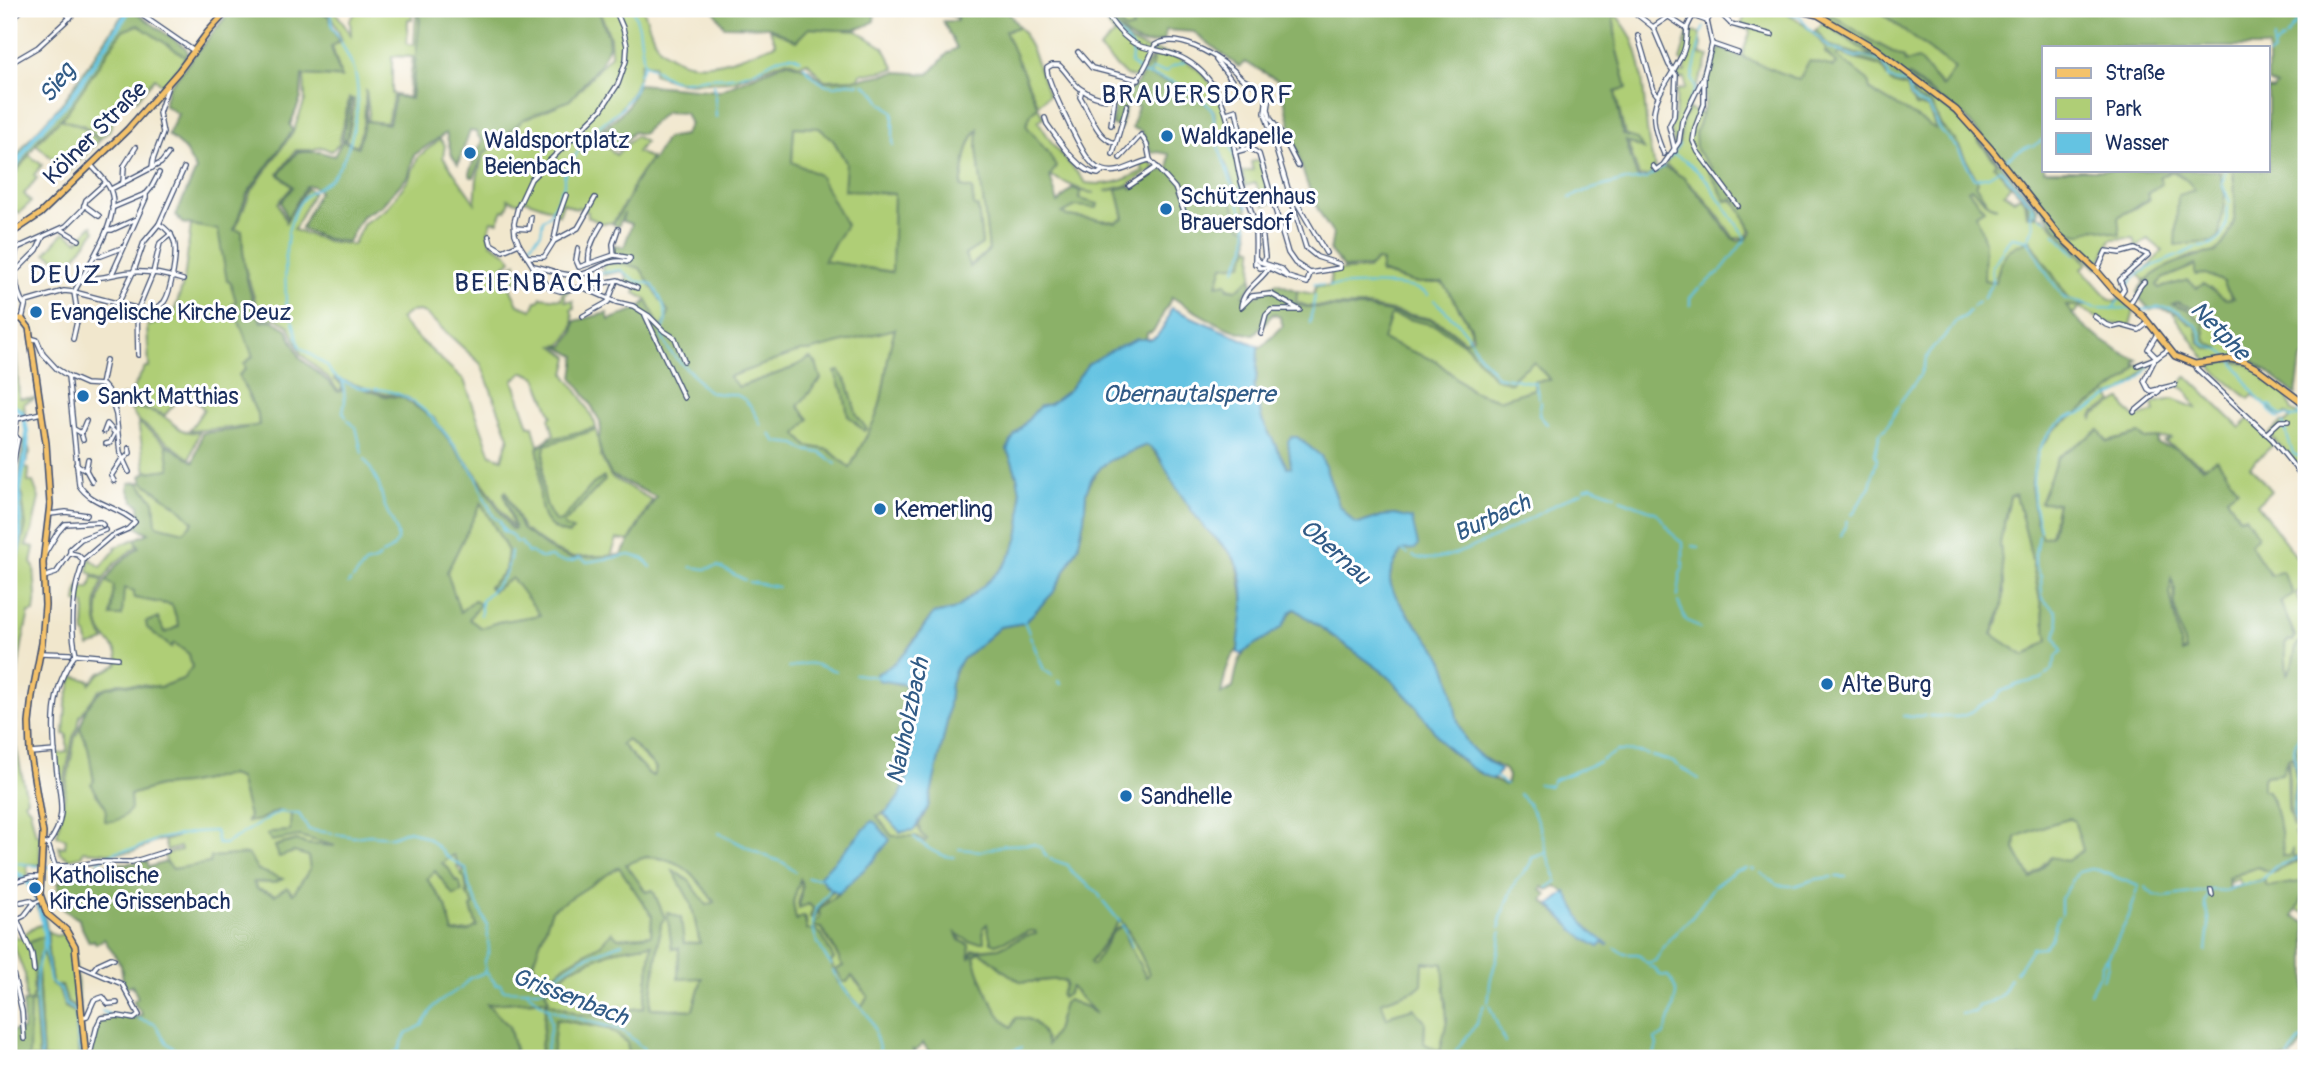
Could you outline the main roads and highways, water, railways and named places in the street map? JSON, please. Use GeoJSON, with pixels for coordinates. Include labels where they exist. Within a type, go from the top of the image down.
{"type":"FeatureCollection","features":[{"type":"Feature","properties":{"kind":"main road","name":"Kölner Straße"},"geometry":{"type":"LineString","coordinates":[[9,235],[40,214],[128,129],[170,82],[177,69],[186,62],[190,48],[202,40],[229,9]]}},
{"type":"Feature","properties":{"kind":"main road"},"geometry":{"type":"LineString","coordinates":[[1791,9],[1825,19],[1876,50],[1956,110],[2059,235],[2149,322],[2168,350],[2182,360],[2195,364],[2235,360],[2256,367],[2306,405]]}},
{"type":"Feature","properties":{"kind":"main road"},"geometry":{"type":"LineString","coordinates":[[9,318],[22,319],[28,326],[47,452],[50,514],[44,555],[45,605],[41,653],[30,709],[30,753],[45,844],[37,901],[47,914],[64,927],[71,938],[78,965],[88,1058]]}},
{"type":"Feature","properties":{"kind":"water","name":"Obernautalsperre"},"geometry":{"type":"Polygon","coordinates":[[[1171,308],[1258,346],[1256,382],[1253,385],[1262,420],[1287,467],[1291,467],[1288,441],[1291,437],[1297,437],[1321,456],[1339,505],[1353,522],[1359,524],[1382,516],[1395,515],[1412,519],[1418,545],[1415,549],[1402,550],[1391,572],[1392,588],[1402,607],[1444,661],[1461,731],[1467,742],[1500,770],[1496,777],[1491,779],[1470,767],[1444,745],[1416,706],[1386,674],[1295,609],[1282,627],[1241,654],[1238,653],[1243,590],[1236,561],[1194,514],[1156,452],[1146,445],[1111,460],[1091,479],[1086,493],[1078,547],[1053,593],[1024,623],[1000,627],[962,660],[955,670],[947,722],[928,807],[914,830],[900,832],[884,814],[900,795],[907,777],[913,717],[911,703],[903,684],[878,680],[876,674],[901,656],[933,614],[960,606],[999,571],[1012,552],[1021,508],[1017,477],[1007,450],[1014,436],[1039,407],[1050,404],[1069,390],[1088,364],[1137,339],[1152,339],[1157,336],[1166,323],[1171,308]]]}},
{"type":"Feature","properties":{"kind":"water"},"geometry":{"type":"Polygon","coordinates":[[[872,821],[890,840],[873,861],[839,893],[830,889],[819,877],[872,821]]]}},
{"type":"Feature","properties":{"kind":"water"},"geometry":{"type":"Polygon","coordinates":[[[1566,892],[1589,930],[1609,945],[1603,943],[1599,947],[1585,938],[1550,905],[1566,892]]]}},
{"type":"Feature","properties":{"kind":"waterway","name":"Sieg"},"geometry":{"type":"LineString","coordinates":[[9,176],[35,136],[70,99],[130,9]]}},
{"type":"Feature","properties":{"kind":"waterway"},"geometry":{"type":"LineString","coordinates":[[331,9],[332,26],[340,40]]}},
{"type":"Feature","properties":{"kind":"waterway","name":"BEIENBACH"},"geometry":{"type":"LineString","coordinates":[[633,9],[639,27],[643,56]]}},
{"type":"Feature","properties":{"kind":"waterway"},"geometry":{"type":"LineString","coordinates":[[1698,9],[1705,18]]}},
{"type":"Feature","properties":{"kind":"waterway","name":"Netphe"},"geometry":{"type":"LineString","coordinates":[[1777,9],[1800,16],[1809,29],[1830,48],[1856,57],[1881,61],[1889,75],[1888,79],[1908,84],[1911,96],[1916,102],[1929,107],[1941,131],[1958,149],[1975,179],[1989,176],[2000,169],[2032,205],[2031,217],[2034,226],[2028,240],[2064,298],[2096,308],[2130,309]]}},
{"type":"Feature","properties":{"kind":"waterway"},"geometry":{"type":"LineString","coordinates":[[2286,37],[2299,19]]}},
{"type":"Feature","properties":{"kind":"waterway"},"geometry":{"type":"LineString","coordinates":[[1701,33],[1704,27]]}},
{"type":"Feature","properties":{"kind":"waterway","name":"Obernau"},"geometry":{"type":"LineString","coordinates":[[1116,30],[1133,48],[1131,63],[1141,73],[1171,81],[1198,94],[1213,111],[1217,143],[1247,225],[1246,247],[1235,269]]}},
{"type":"Feature","properties":{"kind":"waterway"},"geometry":{"type":"LineString","coordinates":[[1689,102],[1695,89],[1692,79],[1701,37]]}},
{"type":"Feature","properties":{"kind":"waterway"},"geometry":{"type":"LineString","coordinates":[[2270,54],[2273,52],[2274,39]]}},
{"type":"Feature","properties":{"kind":"waterway"},"geometry":{"type":"LineString","coordinates":[[2274,47],[2283,39]]}},
{"type":"Feature","properties":{"kind":"waterway"},"geometry":{"type":"LineString","coordinates":[[341,42],[355,71]]}},
{"type":"Feature","properties":{"kind":"waterway"},"geometry":{"type":"LineString","coordinates":[[754,71],[783,57],[800,60]]}},
{"type":"Feature","properties":{"kind":"waterway","name":"BEIENBACH"},"geometry":{"type":"LineString","coordinates":[[639,75],[644,64],[643,58]]}},
{"type":"Feature","properties":{"kind":"waterway"},"geometry":{"type":"LineString","coordinates":[[1148,74],[1152,70],[1166,72],[1185,62]]}},
{"type":"Feature","properties":{"kind":"waterway"},"geometry":{"type":"LineString","coordinates":[[644,64],[677,81],[752,72]]}},
{"type":"Feature","properties":{"kind":"waterway"},"geometry":{"type":"LineString","coordinates":[[804,66],[817,80],[834,86]]}},
{"type":"Feature","properties":{"kind":"waterway"},"geometry":{"type":"LineString","coordinates":[[288,232],[301,201],[331,178],[345,156],[354,128],[358,99],[355,73]]}},
{"type":"Feature","properties":{"kind":"waterway","name":"BEIENBACH"},"geometry":{"type":"LineString","coordinates":[[530,245],[541,233],[543,220],[550,214],[564,185],[564,176],[589,134],[622,108],[634,91],[638,79]]}},
{"type":"Feature","properties":{"kind":"waterway"},"geometry":{"type":"LineString","coordinates":[[836,86],[859,84]]}},
{"type":"Feature","properties":{"kind":"waterway"},"geometry":{"type":"LineString","coordinates":[[864,84],[893,112],[893,145]]}},
{"type":"Feature","properties":{"kind":"waterway"},"geometry":{"type":"LineString","coordinates":[[713,85],[715,93]]}},
{"type":"Feature","properties":{"kind":"waterway"},"geometry":{"type":"LineString","coordinates":[[715,96],[716,117]]}},
{"type":"Feature","properties":{"kind":"waterway"},"geometry":{"type":"LineString","coordinates":[[1227,125],[1232,148]]}},
{"type":"Feature","properties":{"kind":"waterway"},"geometry":{"type":"LineString","coordinates":[[2033,146],[2042,140]]}},
{"type":"Feature","properties":{"kind":"waterway"},"geometry":{"type":"LineString","coordinates":[[1668,160],[1679,145]]}},
{"type":"Feature","properties":{"kind":"waterway"},"geometry":{"type":"LineString","coordinates":[[2004,161],[2030,146]]}},
{"type":"Feature","properties":{"kind":"waterway"},"geometry":{"type":"LineString","coordinates":[[1232,149],[1235,158]]}},
{"type":"Feature","properties":{"kind":"waterway"},"geometry":{"type":"LineString","coordinates":[[1673,154],[1705,178],[1746,238]]}},
{"type":"Feature","properties":{"kind":"waterway"},"geometry":{"type":"LineString","coordinates":[[1628,181],[1646,179],[1663,167]]}},
{"type":"Feature","properties":{"kind":"waterway"},"geometry":{"type":"LineString","coordinates":[[2225,172],[2222,184],[2230,202]]}},
{"type":"Feature","properties":{"kind":"waterway"},"geometry":{"type":"LineString","coordinates":[[1570,198],[1626,180]]}},
{"type":"Feature","properties":{"kind":"waterway"},"geometry":{"type":"LineString","coordinates":[[1241,186],[1242,197],[1248,207]]}},
{"type":"Feature","properties":{"kind":"waterway"},"geometry":{"type":"LineString","coordinates":[[2125,288],[2136,276],[2148,269],[2193,249],[2214,244],[2226,228],[2228,204]]}},
{"type":"Feature","properties":{"kind":"waterway","name":"Netphe"},"geometry":{"type":"LineString","coordinates":[[2032,205],[2036,213]]}},
{"type":"Feature","properties":{"kind":"waterway"},"geometry":{"type":"LineString","coordinates":[[2038,216],[2045,220]]}},
{"type":"Feature","properties":{"kind":"waterway"},"geometry":{"type":"LineString","coordinates":[[2054,233],[2075,254]]}},
{"type":"Feature","properties":{"kind":"waterway"},"geometry":{"type":"LineString","coordinates":[[288,234],[285,259],[286,304],[292,319]]}},
{"type":"Feature","properties":{"kind":"waterway"},"geometry":{"type":"LineString","coordinates":[[1983,299],[1992,283],[1992,267],[2011,237]]}},
{"type":"Feature","properties":{"kind":"waterway"},"geometry":{"type":"LineString","coordinates":[[2013,237],[2028,240]]}},
{"type":"Feature","properties":{"kind":"waterway"},"geometry":{"type":"LineString","coordinates":[[1702,286],[1720,272],[1745,240]]}},
{"type":"Feature","properties":{"kind":"waterway","name":"BEIENBACH"},"geometry":{"type":"LineString","coordinates":[[593,277],[600,273],[621,270],[636,281],[652,284],[665,311],[664,328]]}},
{"type":"Feature","properties":{"kind":"waterway"},"geometry":{"type":"LineString","coordinates":[[1314,284],[1323,285]]}},
{"type":"Feature","properties":{"kind":"waterway"},"geometry":{"type":"LineString","coordinates":[[1329,286],[1397,285],[1421,290],[1428,295]]}},
{"type":"Feature","properties":{"kind":"waterway"},"geometry":{"type":"LineString","coordinates":[[1690,305],[1690,298],[1699,288]]}},
{"type":"Feature","properties":{"kind":"waterway"},"geometry":{"type":"LineString","coordinates":[[1313,306],[1315,295]]}},
{"type":"Feature","properties":{"kind":"waterway"},"geometry":{"type":"LineString","coordinates":[[1434,300],[1471,340]]}},
{"type":"Feature","properties":{"kind":"waterway"},"geometry":{"type":"LineString","coordinates":[[2112,309],[2119,300]]}},
{"type":"Feature","properties":{"kind":"waterway"},"geometry":{"type":"LineString","coordinates":[[1972,307],[1978,302]]}},
{"type":"Feature","properties":{"kind":"waterway","name":"Netphe"},"geometry":{"type":"LineString","coordinates":[[2139,310],[2165,307],[2176,310],[2199,328],[2201,342],[2229,358]]}},
{"type":"Feature","properties":{"kind":"waterway"},"geometry":{"type":"LineString","coordinates":[[1311,315],[1313,309]]}},
{"type":"Feature","properties":{"kind":"waterway"},"geometry":{"type":"LineString","coordinates":[[1900,402],[1920,375],[1933,347],[1943,339],[1956,321],[1969,311]]}},
{"type":"Feature","properties":{"kind":"waterway"},"geometry":{"type":"LineString","coordinates":[[1310,323],[1311,316]]}},
{"type":"Feature","properties":{"kind":"waterway"},"geometry":{"type":"LineString","coordinates":[[293,322],[300,347],[327,366],[340,380],[371,389]]}},
{"type":"Feature","properties":{"kind":"waterway","name":"BEIENBACH"},"geometry":{"type":"LineString","coordinates":[[662,333],[666,346],[703,386],[712,392],[738,395],[750,406],[761,425]]}},
{"type":"Feature","properties":{"kind":"waterway"},"geometry":{"type":"LineString","coordinates":[[1472,342],[1476,351],[1497,376],[1535,383],[1539,398]]}},
{"type":"Feature","properties":{"kind":"waterway","name":"Netphe"},"geometry":{"type":"LineString","coordinates":[[2233,362],[2262,403],[2279,419]]}},
{"type":"Feature","properties":{"kind":"waterway"},"geometry":{"type":"LineString","coordinates":[[2034,500],[2035,462],[2044,440],[2052,430],[2074,415],[2087,411],[2130,386],[2149,367]]}},
{"type":"Feature","properties":{"kind":"waterway"},"geometry":{"type":"LineString","coordinates":[[343,382],[343,412],[346,417]]}},
{"type":"Feature","properties":{"kind":"waterway"},"geometry":{"type":"LineString","coordinates":[[375,389],[401,395],[413,402],[433,419],[459,452]]}},
{"type":"Feature","properties":{"kind":"waterway"},"geometry":{"type":"LineString","coordinates":[[1540,402],[1539,415],[1547,424]]}},
{"type":"Feature","properties":{"kind":"waterway","name":"Sieg"},"geometry":{"type":"LineString","coordinates":[[9,403],[21,411],[27,434],[19,497],[19,544],[9,571]]}},
{"type":"Feature","properties":{"kind":"waterway"},"geometry":{"type":"LineString","coordinates":[[1852,515],[1870,486],[1880,433],[1886,428],[1899,405]]}},
{"type":"Feature","properties":{"kind":"waterway"},"geometry":{"type":"LineString","coordinates":[[2267,406],[2270,405],[2281,416],[2287,415],[2291,418],[2299,417],[2300,410]]}},
{"type":"Feature","properties":{"kind":"waterway"},"geometry":{"type":"LineString","coordinates":[[348,420],[356,427],[362,453]]}},
{"type":"Feature","properties":{"kind":"waterway","name":"Netphe"},"geometry":{"type":"LineString","coordinates":[[2283,423],[2293,454],[2298,456],[2306,451]]}},
{"type":"Feature","properties":{"kind":"waterway","name":"BEIENBACH"},"geometry":{"type":"LineString","coordinates":[[770,434],[777,442],[796,444],[804,450],[821,453],[836,464]]}},
{"type":"Feature","properties":{"kind":"waterway"},"geometry":{"type":"LineString","coordinates":[[460,453],[477,478],[482,492]]}},
{"type":"Feature","properties":{"kind":"waterway"},"geometry":{"type":"LineString","coordinates":[[365,459],[377,480],[396,532],[396,544],[382,554]]}},
{"type":"Feature","properties":{"kind":"waterway","name":"Burbach"},"geometry":{"type":"LineString","coordinates":[[1585,489],[1591,486],[1615,495]]}},
{"type":"Feature","properties":{"kind":"waterway","name":"Burbach"},"geometry":{"type":"LineString","coordinates":[[1413,556],[1429,559],[1449,556],[1497,536],[1582,492]]}},
{"type":"Feature","properties":{"kind":"waterway"},"geometry":{"type":"LineString","coordinates":[[483,495],[494,517],[500,521],[503,531],[521,542],[528,553],[565,562],[580,558],[587,562],[630,555],[644,559],[651,567]]}},
{"type":"Feature","properties":{"kind":"waterway","name":"Burbach"},"geometry":{"type":"LineString","coordinates":[[1620,499],[1657,513],[1683,543],[1683,568],[1678,597]]}},
{"type":"Feature","properties":{"kind":"waterway"},"geometry":{"type":"LineString","coordinates":[[2034,502],[2040,531]]}},
{"type":"Feature","properties":{"kind":"waterway"},"geometry":{"type":"LineString","coordinates":[[1841,536],[1847,521]]}},
{"type":"Feature","properties":{"kind":"waterway"},"geometry":{"type":"LineString","coordinates":[[500,523],[506,532]]}},
{"type":"Feature","properties":{"kind":"waterway"},"geometry":{"type":"LineString","coordinates":[[1929,716],[1958,717],[1969,714],[1994,700],[2000,692],[2041,679],[2051,671],[2062,651],[2055,636],[2059,624],[2056,611],[2042,599],[2041,577],[2035,565],[2038,535]]}},
{"type":"Feature","properties":{"kind":"waterway"},"geometry":{"type":"LineString","coordinates":[[1692,546],[1698,547]]}},
{"type":"Feature","properties":{"kind":"waterway"},"geometry":{"type":"LineString","coordinates":[[1400,549],[1408,554]]}},
{"type":"Feature","properties":{"kind":"waterway"},"geometry":{"type":"LineString","coordinates":[[481,615],[481,601],[502,578],[511,551]]}},
{"type":"Feature","properties":{"kind":"waterway"},"geometry":{"type":"LineString","coordinates":[[353,579],[365,564],[380,557]]}},
{"type":"Feature","properties":{"kind":"waterway"},"geometry":{"type":"LineString","coordinates":[[691,567],[705,569],[718,566],[745,580]]}},
{"type":"Feature","properties":{"kind":"waterway"},"geometry":{"type":"LineString","coordinates":[[749,582],[778,587]]}},
{"type":"Feature","properties":{"kind":"waterway"},"geometry":{"type":"LineString","coordinates":[[1678,602],[1686,620],[1700,628]]}},
{"type":"Feature","properties":{"kind":"waterway"},"geometry":{"type":"LineString","coordinates":[[1024,621],[1029,633]]}},
{"type":"Feature","properties":{"kind":"waterway"},"geometry":{"type":"LineString","coordinates":[[1030,636],[1044,670],[1052,675]]}},
{"type":"Feature","properties":{"kind":"waterway"},"geometry":{"type":"LineString","coordinates":[[789,668],[808,664],[836,671]]}},
{"type":"Feature","properties":{"kind":"waterway"},"geometry":{"type":"LineString","coordinates":[[855,674],[877,677]]}},
{"type":"Feature","properties":{"kind":"waterway"},"geometry":{"type":"LineString","coordinates":[[1058,681],[1061,684]]}},
{"type":"Feature","properties":{"kind":"waterway"},"geometry":{"type":"LineString","coordinates":[[1903,716],[1925,716]]}},
{"type":"Feature","properties":{"kind":"waterway"},"geometry":{"type":"LineString","coordinates":[[2306,719],[2294,749],[2297,774],[2294,815],[2306,836]]}},
{"type":"Feature","properties":{"kind":"waterway"},"geometry":{"type":"LineString","coordinates":[[1602,760],[1617,751],[1648,755]]}},
{"type":"Feature","properties":{"kind":"waterway"},"geometry":{"type":"LineString","coordinates":[[1652,756],[1679,766]]}},
{"type":"Feature","properties":{"kind":"waterway"},"geometry":{"type":"LineString","coordinates":[[1538,784],[1550,786],[1554,780],[1599,762]]}},
{"type":"Feature","properties":{"kind":"waterway"},"geometry":{"type":"LineString","coordinates":[[1681,768],[1699,779]]}},
{"type":"Feature","properties":{"kind":"waterway","name":"Obernau"},"geometry":{"type":"LineString","coordinates":[[1495,776],[1506,784]]}},
{"type":"Feature","properties":{"kind":"waterway","name":"Obernau"},"geometry":{"type":"LineString","coordinates":[[1519,794],[1534,815],[1557,881],[1547,888]]}},
{"type":"Feature","properties":{"kind":"waterway","name":"Grissenbach"},"geometry":{"type":"LineString","coordinates":[[98,861],[117,851],[135,849],[158,839],[196,832],[215,831],[218,844],[225,844],[279,812],[299,814],[309,830],[332,833]]}},
{"type":"Feature","properties":{"kind":"waterway","name":"Grissenbach"},"geometry":{"type":"LineString","coordinates":[[336,834],[392,837],[409,830],[429,839],[450,859],[466,869],[469,886],[487,925],[489,951],[484,970],[497,985],[500,984],[503,990],[526,991],[545,1007],[565,1015],[622,1030],[644,1049]]}},
{"type":"Feature","properties":{"kind":"waterway"},"geometry":{"type":"LineString","coordinates":[[719,833],[784,863],[795,872]]}},
{"type":"Feature","properties":{"kind":"waterway"},"geometry":{"type":"LineString","coordinates":[[914,837],[932,851],[954,857]]}},
{"type":"Feature","properties":{"kind":"waterway"},"geometry":{"type":"LineString","coordinates":[[959,849],[982,851],[1005,845],[1034,844],[1041,848],[1047,857]]}},
{"type":"Feature","properties":{"kind":"waterway"},"geometry":{"type":"LineString","coordinates":[[1500,928],[1500,917],[1516,881],[1532,858],[1546,853]]}},
{"type":"Feature","properties":{"kind":"waterway"},"geometry":{"type":"LineString","coordinates":[[2145,887],[2154,895],[2164,897],[2213,890],[2226,891],[2261,881],[2275,867],[2303,856]]}},
{"type":"Feature","properties":{"kind":"waterway"},"geometry":{"type":"LineString","coordinates":[[1050,859],[1068,865],[1075,875],[1094,889],[1101,898]]}},
{"type":"Feature","properties":{"kind":"waterway","name":"Grissenbach"},"geometry":{"type":"LineString","coordinates":[[9,862],[39,866]]}},
{"type":"Feature","properties":{"kind":"waterway","name":"Grissenbach"},"geometry":{"type":"LineString","coordinates":[[44,867],[52,867]]}},
{"type":"Feature","properties":{"kind":"waterway","name":"Grissenbach"},"geometry":{"type":"LineString","coordinates":[[56,868],[72,868]]}},
{"type":"Feature","properties":{"kind":"waterway"},"geometry":{"type":"LineString","coordinates":[[1615,948],[1624,954],[1638,954],[1647,963],[1655,961],[1670,938],[1693,916],[1714,886],[1735,871],[1746,869]]}},
{"type":"Feature","properties":{"kind":"waterway","name":"Sieg"},"geometry":{"type":"LineString","coordinates":[[9,870],[24,878],[33,891],[42,919],[45,944]]}},
{"type":"Feature","properties":{"kind":"waterway"},"geometry":{"type":"LineString","coordinates":[[2061,915],[2061,898],[2078,872],[2098,870],[2138,886]]}},
{"type":"Feature","properties":{"kind":"waterway"},"geometry":{"type":"LineString","coordinates":[[1761,873],[1778,885],[1791,886]]}},
{"type":"Feature","properties":{"kind":"waterway"},"geometry":{"type":"LineString","coordinates":[[1794,886],[1832,877]]}},
{"type":"Feature","properties":{"kind":"waterway"},"geometry":{"type":"LineString","coordinates":[[1836,877],[1846,877]]}},
{"type":"Feature","properties":{"kind":"waterway"},"geometry":{"type":"LineString","coordinates":[[807,878],[820,878]]}},
{"type":"Feature","properties":{"kind":"waterway"},"geometry":{"type":"LineString","coordinates":[[2090,993],[2102,964],[2109,956],[2129,916],[2139,886]]}},
{"type":"Feature","properties":{"kind":"waterway","name":"Nauholzbach"},"geometry":{"type":"LineString","coordinates":[[830,889],[817,908],[813,924],[816,938],[831,965]]}},
{"type":"Feature","properties":{"kind":"waterway"},"geometry":{"type":"LineString","coordinates":[[2206,951],[2209,925],[2205,902],[2209,891]]}},
{"type":"Feature","properties":{"kind":"waterway"},"geometry":{"type":"LineString","coordinates":[[1103,901],[1120,922]]}},
{"type":"Feature","properties":{"kind":"waterway"},"geometry":{"type":"LineString","coordinates":[[2016,973],[2032,948],[2044,947],[2051,939],[2058,917]]}},
{"type":"Feature","properties":{"kind":"waterway"},"geometry":{"type":"LineString","coordinates":[[1122,925],[1132,947]]}},
{"type":"Feature","properties":{"kind":"waterway"},"geometry":{"type":"LineString","coordinates":[[1488,1002],[1501,932]]}},
{"type":"Feature","properties":{"kind":"waterway"},"geometry":{"type":"LineString","coordinates":[[526,990],[541,990],[552,983],[558,974],[581,959],[622,943]]}},
{"type":"Feature","properties":{"kind":"waterway","name":"Sieg"},"geometry":{"type":"LineString","coordinates":[[45,944],[50,981],[61,990],[65,1004],[76,1011],[81,1058]]}},
{"type":"Feature","properties":{"kind":"waterway"},"geometry":{"type":"LineString","coordinates":[[41,1058],[36,985],[45,945]]}},
{"type":"Feature","properties":{"kind":"waterway"},"geometry":{"type":"LineString","coordinates":[[2102,980],[2108,966],[2108,958]]}},
{"type":"Feature","properties":{"kind":"waterway"},"geometry":{"type":"LineString","coordinates":[[1649,966],[1655,968],[1659,975],[1668,976],[1676,991],[1665,1032],[1657,1038]]}},
{"type":"Feature","properties":{"kind":"waterway","name":"Nauholzbach"},"geometry":{"type":"LineString","coordinates":[[833,971],[847,993],[868,1015],[875,1031]]}},
{"type":"Feature","properties":{"kind":"waterway"},"geometry":{"type":"LineString","coordinates":[[460,989],[470,978],[484,973]]}},
{"type":"Feature","properties":{"kind":"waterway"},"geometry":{"type":"LineString","coordinates":[[1961,1014],[1975,1012],[1978,1006],[1998,997],[2011,978]]}},
{"type":"Feature","properties":{"kind":"waterway"},"geometry":{"type":"LineString","coordinates":[[394,1052],[398,1051],[406,1034],[422,1025],[435,1005],[457,990]]}},
{"type":"Feature","properties":{"kind":"waterway"},"geometry":{"type":"LineString","coordinates":[[1450,1058],[1475,1026],[1484,1005]]}},
{"type":"Feature","properties":{"kind":"waterway"},"geometry":{"type":"LineString","coordinates":[[1489,1005],[1505,1043]]}},
{"type":"Feature","properties":{"kind":"waterway"},"geometry":{"type":"LineString","coordinates":[[545,1058],[551,1024],[548,1008]]}},
{"type":"Feature","properties":{"kind":"waterway"},"geometry":{"type":"LineString","coordinates":[[102,1011],[110,1015],[135,1016]]}},
{"type":"Feature","properties":{"kind":"waterway"},"geometry":{"type":"LineString","coordinates":[[139,1019],[155,1024],[167,1043],[183,1055],[195,1058]]}},
{"type":"Feature","properties":{"kind":"waterway","name":"Nauholzbach"},"geometry":{"type":"LineString","coordinates":[[875,1034],[882,1058]]}},
{"type":"Feature","properties":{"kind":"waterway"},"geometry":{"type":"LineString","coordinates":[[2288,1058],[2306,1036]]}},
{"type":"Feature","properties":{"kind":"waterway"},"geometry":{"type":"LineString","coordinates":[[1653,1058],[1657,1045],[1655,1039]]}},
{"type":"Feature","properties":{"kind":"waterway"},"geometry":{"type":"LineString","coordinates":[[1005,1053],[1021,1048]]}},
{"type":"Feature","properties":{"kind":"waterway","name":"Grissenbach"},"geometry":{"type":"LineString","coordinates":[[645,1054],[646,1058]]}},
{"type":"Feature","properties":{"kind":"waterway"},"geometry":{"type":"LineString","coordinates":[[989,1058],[997,1056]]}},
{"type":"Feature","properties":{"kind":"place","name":"Waldkapelle"},"geometry":{"type":"Point","coordinates":[1167,136]}},
{"type":"Feature","properties":{"kind":"place","name":"Waldsportplatz Beienbach"},"geometry":{"type":"Point","coordinates":[470,153]}},
{"type":"Feature","properties":{"kind":"place","name":"Schützenhaus Brauersdorf"},"geometry":{"type":"Point","coordinates":[1166,209]}},
{"type":"Feature","properties":{"kind":"place","name":"Evangelische Kirche Deuz"},"geometry":{"type":"Point","coordinates":[36,312]}},
{"type":"Feature","properties":{"kind":"place","name":"Sankt Matthias"},"geometry":{"type":"Point","coordinates":[83,396]}},
{"type":"Feature","properties":{"kind":"place","name":"Kemerling"},"geometry":{"type":"Point","coordinates":[880,509]}},
{"type":"Feature","properties":{"kind":"place","name":"Alte Burg"},"geometry":{"type":"Point","coordinates":[1827,684]}},
{"type":"Feature","properties":{"kind":"place","name":"Sandhelle"},"geometry":{"type":"Point","coordinates":[1126,796]}},
{"type":"Feature","properties":{"kind":"place","name":"Katholische Kirche Grissenbach"},"geometry":{"type":"Point","coordinates":[35,888]}},
{"type":"Feature","properties":{"kind":"district","name":"BRAUERSDORF"},"geometry":{"type":"Point","coordinates":[1198,95]}},
{"type":"Feature","properties":{"kind":"district","name":"DEUZ"},"geometry":{"type":"Point","coordinates":[66,275]}},
{"type":"Feature","properties":{"kind":"district","name":"BEIENBACH"},"geometry":{"type":"Point","coordinates":[529,283]}}]}
